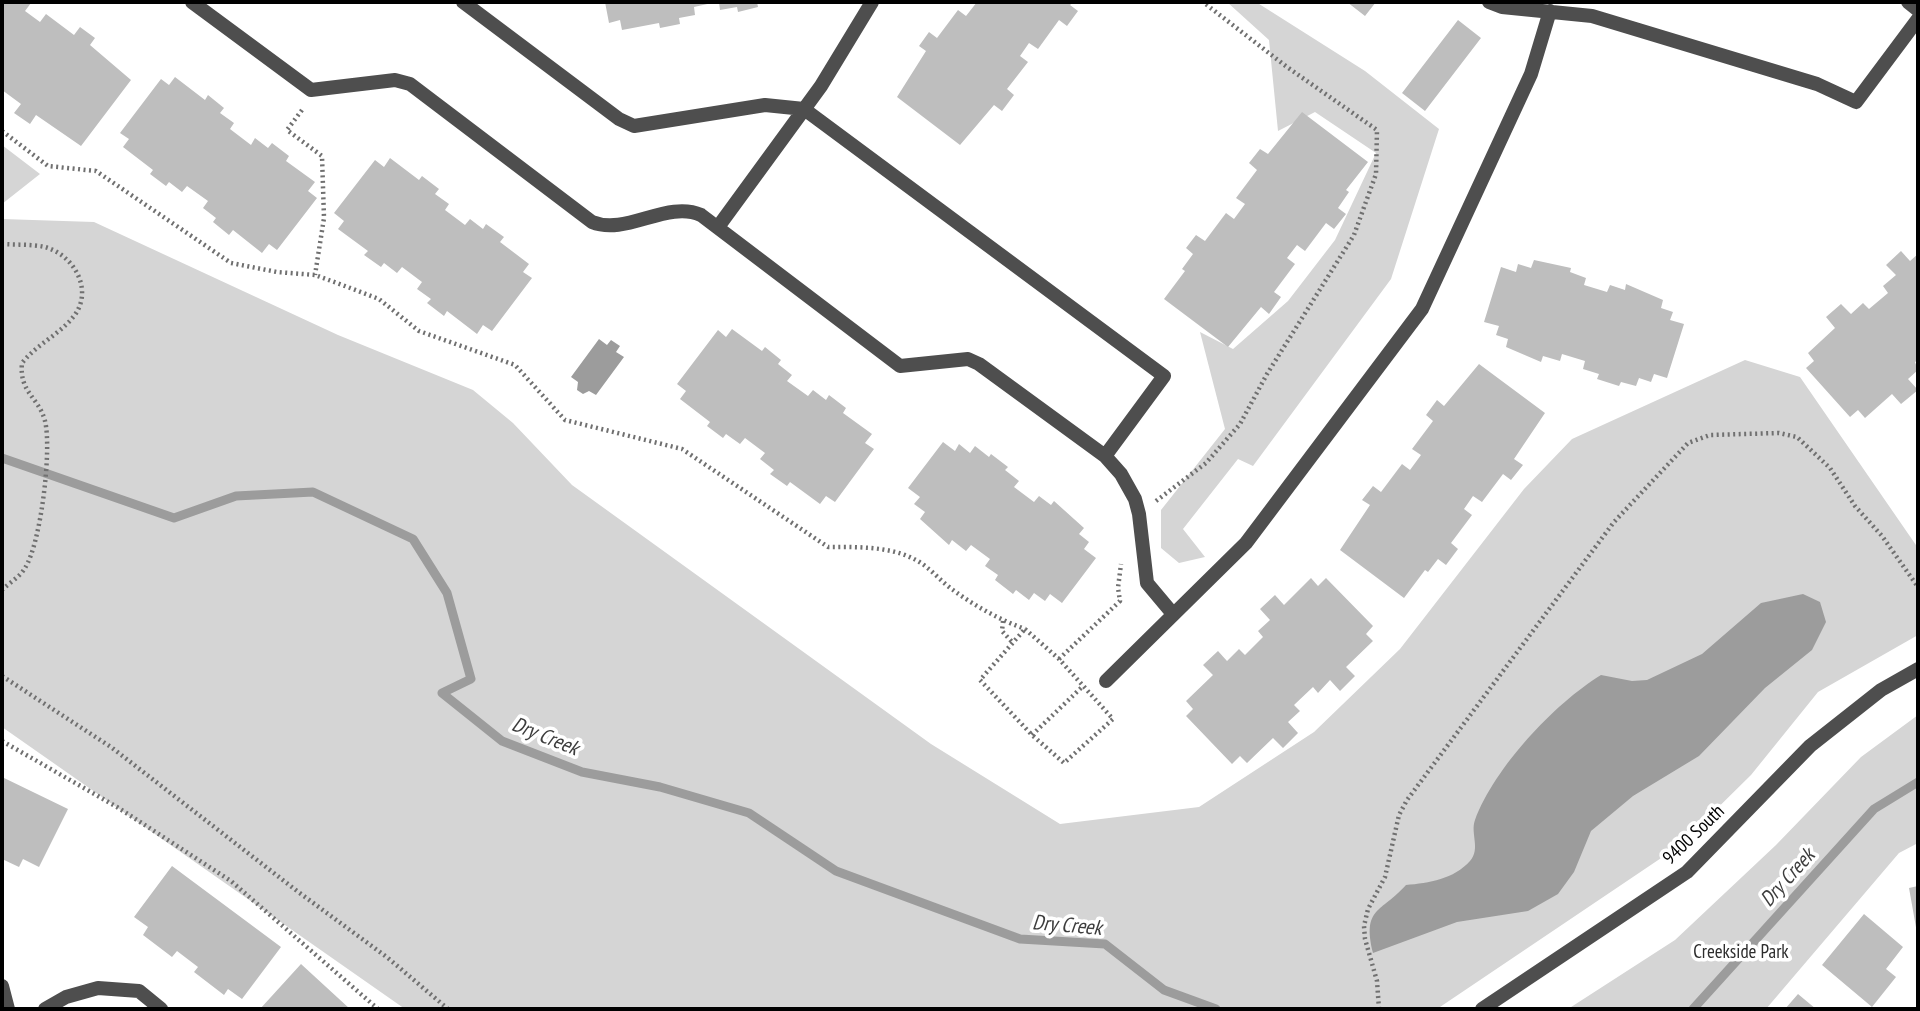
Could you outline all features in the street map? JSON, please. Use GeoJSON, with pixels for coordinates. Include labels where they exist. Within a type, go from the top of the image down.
{"type":"FeatureCollection","features":[{"type":"Feature","properties":{"kind":"street"},"geometry":{"type":"LineString","coordinates":[[192,2],[311,90],[395,80],[410,84],[592,222],[609,225],[688,211],[701,215],[895,363],[904,366],[974,360],[1105,456],[1121,474],[1135,499],[1139,514],[1147,583],[1173,614]]}},
{"type":"Feature","properties":{"kind":"street"},"geometry":{"type":"LineString","coordinates":[[463,2],[619,119],[634,126],[765,105],[804,109],[1164,376],[1105,456]]}},
{"type":"Feature","properties":{"kind":"street"},"geometry":{"type":"LineString","coordinates":[[718,227],[804,109],[872,2]]}},
{"type":"Feature","properties":{"kind":"street"},"geometry":{"type":"LineString","coordinates":[[1489,2],[1502,7],[1592,16],[1817,84],[1856,103],[1918,19]]}},
{"type":"Feature","properties":{"kind":"street"},"geometry":{"type":"LineString","coordinates":[[1908,2],[1918,10]]}},
{"type":"Feature","properties":{"kind":"street"},"geometry":{"type":"LineString","coordinates":[[1105,681],[1246,543],[1422,309],[1531,74],[1550,11]]}},
{"type":"Feature","properties":{"kind":"street","name":"9400 South"},"geometry":{"type":"LineString","coordinates":[[1482,1009],[1687,872],[1810,746],[1881,690],[1918,669]]}},
{"type":"Feature","properties":{"kind":"street"},"geometry":{"type":"LineString","coordinates":[[2,986],[8,1009]]}},
{"type":"Feature","properties":{"kind":"street"},"geometry":{"type":"LineString","coordinates":[[45,1009],[66,997],[98,988],[139,991],[161,1009]]}},
{"type":"Feature","properties":{"kind":"path"},"geometry":{"type":"LineString","coordinates":[[1155,502],[1206,463],[1240,424],[1267,374],[1354,235],[1376,174],[1377,130],[1287,67],[1203,2]]}},
{"type":"Feature","properties":{"kind":"path"},"geometry":{"type":"LineString","coordinates":[[305,106],[287,130],[322,156],[324,218],[315,275]]}},
{"type":"Feature","properties":{"kind":"path"},"geometry":{"type":"LineString","coordinates":[[2,131],[48,166],[96,171],[232,262],[277,272],[315,275],[379,299],[419,331],[515,365],[565,420],[682,449],[828,547],[895,552],[916,559],[952,590],[1003,621],[1025,629],[1059,659],[1113,719],[1064,763],[1032,735],[980,680],[1025,629]]}},
{"type":"Feature","properties":{"kind":"path"},"geometry":{"type":"LineString","coordinates":[[2,244],[46,247],[58,253],[78,271],[83,287],[82,300],[76,313],[32,350],[22,363],[26,392],[45,418],[47,441],[37,538],[24,570],[2,590]]}},
{"type":"Feature","properties":{"kind":"path"},"geometry":{"type":"LineString","coordinates":[[1378,1009],[1377,981],[1364,939],[1364,926],[1368,909],[1384,877],[1399,815],[1407,800],[1614,522],[1688,443],[1710,435],[1779,433],[1797,437],[1829,468],[1918,587]]}},
{"type":"Feature","properties":{"kind":"path"},"geometry":{"type":"LineString","coordinates":[[1059,659],[1120,601],[1118,588],[1123,554]]}},
{"type":"Feature","properties":{"kind":"path"},"geometry":{"type":"LineString","coordinates":[[1003,621],[1002,631],[1012,642]]}},
{"type":"Feature","properties":{"kind":"path"},"geometry":{"type":"LineString","coordinates":[[2,677],[111,747],[388,958],[448,1009]]}},
{"type":"Feature","properties":{"kind":"path"},"geometry":{"type":"LineString","coordinates":[[1032,735],[1082,687]]}},
{"type":"Feature","properties":{"kind":"path"},"geometry":{"type":"LineString","coordinates":[[2,741],[117,807],[231,881],[378,1009]]}},
{"type":"Feature","properties":{"kind":"green space"},"geometry":{"type":"Polygon","coordinates":[[[1227,2],[1256,2],[1365,71],[1439,129],[1391,279],[1253,466],[1238,459],[1183,529],[1205,557],[1179,563],[1161,548],[1161,510],[1225,429],[1200,332],[1233,349],[1288,301],[1335,240],[1376,153],[1315,112],[1278,131],[1269,40],[1227,2]]]}},
{"type":"Feature","properties":{"kind":"green space"},"geometry":{"type":"Polygon","coordinates":[[[2,145],[40,174],[2,204],[2,145]]]}},
{"type":"Feature","properties":{"kind":"green space"},"geometry":{"type":"Polygon","coordinates":[[[2,219],[94,222],[338,335],[473,390],[513,423],[572,485],[931,744],[1060,824],[1199,807],[1314,732],[1400,649],[1524,489],[1572,439],[1745,360],[1800,377],[1918,548],[1918,635],[1818,692],[1751,775],[1679,846],[1437,1009],[405,1009],[2,727],[2,219]]]}},
{"type":"Feature","properties":{"kind":"green space","name":"Creekside Park"},"geometry":{"type":"Polygon","coordinates":[[[1918,715],[1918,843],[1899,853],[1766,1009],[1568,1009],[1675,940],[1776,845],[1861,757],[1918,715]]]}},
{"type":"Feature","properties":{"kind":"shaded area"},"geometry":{"type":"Polygon","coordinates":[[[599,339],[607,345],[611,340],[620,346],[616,352],[624,357],[596,395],[589,391],[583,394],[577,390],[578,382],[571,377],[599,339]]]}},
{"type":"Feature","properties":{"kind":"shaded area"},"geometry":{"type":"Polygon","coordinates":[[[1803,594],[1820,602],[1826,622],[1812,650],[1765,688],[1699,756],[1633,796],[1591,831],[1574,872],[1558,894],[1528,911],[1457,922],[1373,953],[1370,927],[1376,912],[1406,885],[1449,876],[1470,861],[1475,851],[1475,820],[1484,800],[1511,758],[1564,702],[1601,675],[1632,681],[1647,680],[1702,654],[1761,603],[1803,594]]]}},
{"type":"Feature","properties":{"kind":"building"},"geometry":{"type":"Polygon","coordinates":[[[2,2],[29,2],[31,3],[25,11],[40,22],[46,14],[74,35],[80,27],[95,38],[90,45],[131,80],[81,146],[36,115],[30,124],[14,113],[21,104],[2,90],[2,2]]]}},
{"type":"Feature","properties":{"kind":"building"},"geometry":{"type":"Polygon","coordinates":[[[605,2],[712,3],[694,7],[695,15],[679,18],[680,24],[660,28],[659,23],[622,30],[620,20],[609,23],[605,2]]]}},
{"type":"Feature","properties":{"kind":"building"},"geometry":{"type":"Polygon","coordinates":[[[719,2],[757,2],[758,7],[738,12],[737,7],[720,10],[719,2]]]}},
{"type":"Feature","properties":{"kind":"building"},"geometry":{"type":"Polygon","coordinates":[[[977,2],[1073,2],[1070,5],[1078,11],[1067,26],[1059,20],[1038,49],[1029,43],[1020,56],[1028,62],[1007,89],[1014,95],[1002,111],[994,105],[960,145],[897,97],[926,51],[919,46],[929,32],[937,38],[958,10],[966,16],[977,2]]]}},
{"type":"Feature","properties":{"kind":"building"},"geometry":{"type":"Polygon","coordinates":[[[1347,2],[1376,2],[1365,16],[1347,2]]]}},
{"type":"Feature","properties":{"kind":"building"},"geometry":{"type":"Polygon","coordinates":[[[1458,20],[1481,38],[1425,111],[1402,93],[1458,20]]]}},
{"type":"Feature","properties":{"kind":"building"},"geometry":{"type":"Polygon","coordinates":[[[175,77],[205,100],[208,95],[224,108],[220,113],[234,123],[230,129],[251,145],[255,138],[268,148],[272,143],[289,156],[286,161],[315,182],[308,191],[317,198],[277,250],[269,244],[262,253],[233,230],[229,235],[213,222],[216,218],[203,208],[208,201],[187,186],[182,192],[169,182],[166,186],[150,174],[153,170],[123,147],[129,139],[120,133],[161,79],[169,85],[175,77]]]}},
{"type":"Feature","properties":{"kind":"building"},"geometry":{"type":"Polygon","coordinates":[[[1302,112],[1368,162],[1346,190],[1349,192],[1338,208],[1346,214],[1334,229],[1326,223],[1305,251],[1297,245],[1287,258],[1295,264],[1274,292],[1281,297],[1269,314],[1261,307],[1228,347],[1164,299],[1185,271],[1182,269],[1193,254],[1186,248],[1196,235],[1205,241],[1226,213],[1234,219],[1245,204],[1236,198],[1257,170],[1249,163],[1260,149],[1268,154],[1302,112]]]}},
{"type":"Feature","properties":{"kind":"building"},"geometry":{"type":"Polygon","coordinates":[[[390,158],[419,180],[422,176],[439,189],[435,194],[449,204],[445,210],[465,225],[470,219],[483,229],[486,224],[504,237],[500,242],[529,264],[523,272],[532,278],[492,331],[483,325],[477,334],[447,311],[444,316],[427,303],[431,299],[417,289],[422,282],[402,267],[397,273],[384,263],[381,267],[364,255],[368,251],[338,229],[344,221],[334,213],[375,160],[384,167],[390,158]]]}},
{"type":"Feature","properties":{"kind":"building"},"geometry":{"type":"Polygon","coordinates":[[[1901,251],[1910,261],[1918,254],[1918,360],[1915,362],[1918,370],[1908,379],[1918,390],[1901,404],[1892,394],[1865,418],[1858,410],[1850,417],[1806,368],[1814,361],[1808,353],[1835,328],[1826,317],[1841,304],[1851,314],[1863,303],[1869,309],[1888,293],[1883,286],[1896,275],[1886,265],[1901,251]]]}},
{"type":"Feature","properties":{"kind":"building"},"geometry":{"type":"Polygon","coordinates":[[[1534,260],[1571,268],[1570,272],[1586,278],[1584,285],[1607,292],[1610,285],[1625,290],[1626,284],[1663,300],[1661,308],[1673,312],[1670,320],[1684,324],[1667,378],[1654,374],[1651,382],[1639,378],[1636,386],[1621,382],[1619,386],[1597,379],[1599,374],[1583,369],[1585,361],[1562,354],[1560,361],[1543,356],[1541,362],[1506,347],[1508,339],[1496,335],[1499,326],[1484,322],[1501,267],[1516,272],[1518,264],[1531,268],[1534,260]]]}},
{"type":"Feature","properties":{"kind":"building"},"geometry":{"type":"Polygon","coordinates":[[[732,329],[762,351],[765,347],[781,360],[778,364],[792,375],[787,381],[808,396],[813,390],[826,400],[829,395],[846,408],[843,413],[872,434],[865,443],[874,449],[835,502],[826,496],[820,504],[790,482],[787,486],[770,474],[774,470],[760,459],[765,453],[745,438],[740,444],[726,434],[723,438],[707,426],[710,422],[680,399],[686,391],[677,384],[718,330],[726,337],[732,329]]]}},
{"type":"Feature","properties":{"kind":"building"},"geometry":{"type":"Polygon","coordinates":[[[1479,364],[1545,413],[1514,459],[1523,465],[1511,480],[1503,474],[1482,502],[1473,496],[1464,509],[1472,515],[1451,543],[1458,549],[1446,565],[1438,559],[1428,572],[1425,570],[1404,598],[1340,550],[1370,505],[1362,500],[1373,486],[1381,492],[1402,464],[1410,470],[1421,455],[1412,449],[1433,421],[1426,415],[1437,400],[1444,406],[1479,364]]]}},
{"type":"Feature","properties":{"kind":"building"},"geometry":{"type":"Polygon","coordinates":[[[943,442],[955,451],[959,444],[970,453],[975,446],[989,457],[991,454],[1008,467],[1005,470],[1019,481],[1014,487],[1034,502],[1039,496],[1051,505],[1054,501],[1084,528],[1079,534],[1089,542],[1084,549],[1096,558],[1062,603],[1050,594],[1045,601],[1034,593],[1029,600],[1016,590],[1013,594],[995,580],[998,575],[985,566],[990,559],[971,545],[966,551],[952,540],[949,545],[920,519],[925,512],[914,504],[920,497],[908,488],[943,442]]]}},
{"type":"Feature","properties":{"kind":"building"},"geometry":{"type":"Polygon","coordinates":[[[1311,578],[1318,586],[1326,578],[1373,626],[1366,634],[1373,641],[1346,667],[1355,676],[1340,691],[1330,680],[1318,693],[1313,687],[1294,705],[1300,711],[1288,722],[1298,733],[1283,748],[1273,738],[1247,763],[1240,756],[1232,764],[1186,716],[1193,709],[1186,701],[1213,675],[1203,665],[1218,651],[1227,661],[1239,649],[1245,655],[1263,637],[1258,631],[1270,620],[1260,609],[1275,595],[1284,605],[1311,578]]]}},
{"type":"Feature","properties":{"kind":"building"},"geometry":{"type":"Polygon","coordinates":[[[2,777],[68,809],[39,867],[23,859],[19,867],[2,859],[2,777]]]}},
{"type":"Feature","properties":{"kind":"building"},"geometry":{"type":"Polygon","coordinates":[[[172,866],[281,947],[242,999],[228,989],[224,995],[194,972],[198,967],[177,951],[172,957],[143,935],[148,927],[134,917],[172,866]]]}},
{"type":"Feature","properties":{"kind":"building"},"geometry":{"type":"Polygon","coordinates":[[[1918,886],[1918,933],[1917,933],[1909,888],[1918,886]]]}},
{"type":"Feature","properties":{"kind":"building"},"geometry":{"type":"Polygon","coordinates":[[[1864,914],[1903,947],[1886,969],[1896,977],[1872,1007],[1822,965],[1864,914]]]}},
{"type":"Feature","properties":{"kind":"building"},"geometry":{"type":"Polygon","coordinates":[[[301,964],[350,1009],[260,1009],[301,964]]]}},
{"type":"Feature","properties":{"kind":"building"},"geometry":{"type":"Polygon","coordinates":[[[1798,994],[1816,1009],[1785,1009],[1798,994]]]}},
{"type":"Feature","properties":{"kind":"waterway","name":"Dry Creek"},"geometry":{"type":"LineString","coordinates":[[2,458],[174,518],[236,496],[313,492],[413,539],[447,593],[471,679],[442,693],[502,741],[582,772],[660,787],[749,813],[836,871],[1020,939],[1105,944],[1164,990],[1216,1009]]}},
{"type":"Feature","properties":{"kind":"waterway","name":"Dry Creek"},"geometry":{"type":"LineString","coordinates":[[1693,1009],[1874,809],[1918,782]]}}]}
